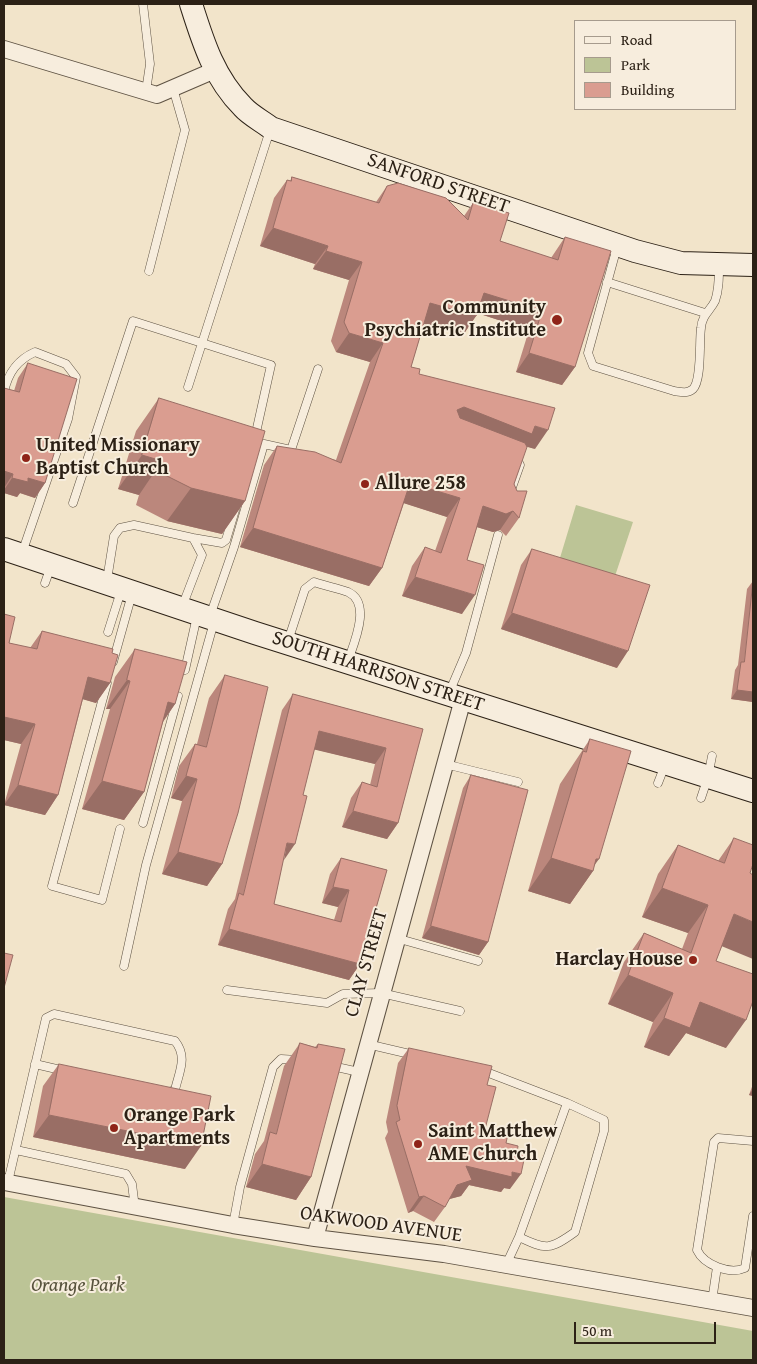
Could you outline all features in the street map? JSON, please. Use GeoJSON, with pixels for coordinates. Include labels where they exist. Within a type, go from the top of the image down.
{"type":"FeatureCollection","features":[{"type":"Feature","properties":{"kind":"main road","name":"SANFORD STREET"},"geometry":{"type":"LineString","coordinates":[[191,4],[206,53],[215,70],[243,108],[271,128],[617,245],[681,262],[753,264]]}},
{"type":"Feature","properties":{"kind":"main road","name":"SOUTH HARRISON STREET"},"geometry":{"type":"LineString","coordinates":[[13,552],[49,574],[120,588],[456,697],[662,773],[707,777],[753,792]]}},
{"type":"Feature","properties":{"kind":"street"},"geometry":{"type":"LineString","coordinates":[[4,48],[158,95],[215,70]]}},
{"type":"Feature","properties":{"kind":"street","name":"CLAY STREET"},"geometry":{"type":"LineString","coordinates":[[315,1238],[445,764],[456,697]]}},
{"type":"Feature","properties":{"kind":"street","name":"OAKWOOD AVENUE"},"geometry":{"type":"LineString","coordinates":[[6,1182],[232,1225],[315,1238],[444,1254],[753,1308]]}},
{"type":"Feature","properties":{"kind":"lane"},"geometry":{"type":"LineString","coordinates":[[143,4],[150,64],[146,91]]}},
{"type":"Feature","properties":{"kind":"lane"},"geometry":{"type":"LineString","coordinates":[[149,271],[185,130],[173,88]]}},
{"type":"Feature","properties":{"kind":"lane"},"geometry":{"type":"LineString","coordinates":[[188,387],[271,128]]}},
{"type":"Feature","properties":{"kind":"lane"},"geometry":{"type":"LineString","coordinates":[[617,245],[588,353],[593,366],[674,391],[686,393],[694,388],[698,378],[701,325],[705,313],[712,306],[718,293],[719,264]]}},
{"type":"Feature","properties":{"kind":"lane"},"geometry":{"type":"LineString","coordinates":[[607,282],[705,313]]}},
{"type":"Feature","properties":{"kind":"lane"},"geometry":{"type":"LineString","coordinates":[[74,503],[133,321],[271,365],[251,450]]}},
{"type":"Feature","properties":{"kind":"lane"},"geometry":{"type":"LineString","coordinates":[[4,392],[5,378],[21,358],[35,352],[66,364],[76,377],[68,419],[13,552]]}},
{"type":"Feature","properties":{"kind":"lane"},"geometry":{"type":"LineString","coordinates":[[182,679],[201,615],[234,547],[264,444],[291,450],[318,369]]}},
{"type":"Feature","properties":{"kind":"lane"},"geometry":{"type":"LineString","coordinates":[[506,504],[520,465],[516,456],[508,453]]}},
{"type":"Feature","properties":{"kind":"lane"},"geometry":{"type":"LineString","coordinates":[[120,829],[102,900],[52,886],[120,588],[114,536],[120,528],[134,525],[222,543],[226,540],[238,497]]}},
{"type":"Feature","properties":{"kind":"lane"},"geometry":{"type":"LineString","coordinates":[[456,697],[498,534]]}},
{"type":"Feature","properties":{"kind":"lane"},"geometry":{"type":"LineString","coordinates":[[124,966],[201,615],[202,555],[193,538]]}},
{"type":"Feature","properties":{"kind":"lane"},"geometry":{"type":"LineString","coordinates":[[287,643],[305,589],[314,582],[350,593],[358,603],[361,620],[348,662]]}},
{"type":"Feature","properties":{"kind":"lane"},"geometry":{"type":"LineString","coordinates":[[108,632],[120,588]]}},
{"type":"Feature","properties":{"kind":"lane"},"geometry":{"type":"LineString","coordinates":[[143,823],[180,688]]}},
{"type":"Feature","properties":{"kind":"lane"},"geometry":{"type":"LineString","coordinates":[[445,764],[518,782]]}},
{"type":"Feature","properties":{"kind":"lane"},"geometry":{"type":"LineString","coordinates":[[396,938],[478,961]]}},
{"type":"Feature","properties":{"kind":"lane"},"geometry":{"type":"LineString","coordinates":[[227,990],[327,1003],[343,994],[381,993],[460,1011]]}},
{"type":"Feature","properties":{"kind":"lane"},"geometry":{"type":"LineString","coordinates":[[6,1182],[16,1150],[46,1018],[54,1014],[175,1041],[181,1049],[183,1059],[175,1090],[158,1093]]}},
{"type":"Feature","properties":{"kind":"lane"},"geometry":{"type":"LineString","coordinates":[[367,1044],[427,1058]]}},
{"type":"Feature","properties":{"kind":"lane"},"geometry":{"type":"LineString","coordinates":[[232,1225],[240,1186],[273,1066],[281,1059],[288,1058],[306,1061]]}},
{"type":"Feature","properties":{"kind":"lane"},"geometry":{"type":"LineString","coordinates":[[35,1064],[73,1073]]}},
{"type":"Feature","properties":{"kind":"lane"},"geometry":{"type":"LineString","coordinates":[[323,1064],[359,1072]]}},
{"type":"Feature","properties":{"kind":"lane"},"geometry":{"type":"LineString","coordinates":[[473,1068],[491,1072],[604,1120],[604,1131],[575,1232],[551,1248],[538,1246],[519,1237]]}},
{"type":"Feature","properties":{"kind":"lane"},"geometry":{"type":"LineString","coordinates":[[506,1265],[519,1237],[567,1103]]}},
{"type":"Feature","properties":{"kind":"lane"},"geometry":{"type":"LineString","coordinates":[[753,1141],[718,1138],[714,1142],[697,1250],[701,1258],[717,1267],[739,1271],[745,1268],[753,1216]]}},
{"type":"Feature","properties":{"kind":"lane"},"geometry":{"type":"LineString","coordinates":[[16,1150],[126,1174],[132,1184],[135,1208]]}},
{"type":"Feature","properties":{"kind":"lane"},"geometry":{"type":"LineString","coordinates":[[712,1301],[717,1267]]}},
{"type":"Feature","properties":{"kind":"green space"},"geometry":{"type":"Polygon","coordinates":[[[576,505],[633,522],[611,588],[556,571],[576,505]]]}},
{"type":"Feature","properties":{"kind":"green space","name":"Orange Park"},"geometry":{"type":"Polygon","coordinates":[[[4,1197],[753,1331],[753,1360],[4,1360],[4,1197]]]}},
{"type":"Feature","properties":{"kind":"building"},"geometry":{"type":"Polygon","coordinates":[[[292,177],[379,203],[387,186],[398,183],[446,198],[468,220],[473,203],[509,213],[500,241],[558,260],[565,237],[611,251],[575,367],[529,353],[542,311],[484,293],[476,316],[430,303],[411,367],[420,369],[419,374],[555,408],[548,430],[535,426],[532,434],[464,407],[457,410],[460,418],[525,443],[527,447],[514,484],[517,491],[527,491],[519,518],[513,511],[506,514],[483,506],[467,560],[484,565],[475,595],[415,577],[425,547],[441,553],[460,498],[410,483],[382,568],[253,528],[277,446],[315,452],[341,463],[383,343],[349,333],[344,322],[362,262],[326,251],[328,246],[273,228],[287,180],[291,181],[292,177]]]}},
{"type":"Feature","properties":{"kind":"building","name":"United Missionary Baptist Church"},"geometry":{"type":"Polygon","coordinates":[[[28,363],[77,379],[45,483],[28,478],[28,482],[12,478],[13,474],[4,471],[4,388],[19,392],[28,363]]]}},
{"type":"Feature","properties":{"kind":"building"},"geometry":{"type":"Polygon","coordinates":[[[159,398],[265,431],[245,501],[191,488],[159,472],[162,461],[142,455],[159,398]]]}},
{"type":"Feature","properties":{"kind":"building"},"geometry":{"type":"Polygon","coordinates":[[[532,549],[650,585],[628,651],[512,613],[532,549]]]}},
{"type":"Feature","properties":{"kind":"building"},"geometry":{"type":"Polygon","coordinates":[[[753,581],[753,692],[737,690],[741,662],[744,662],[753,581]]]}},
{"type":"Feature","properties":{"kind":"building"},"geometry":{"type":"Polygon","coordinates":[[[4,614],[15,617],[9,643],[37,649],[42,631],[113,649],[112,653],[118,655],[110,683],[88,677],[58,795],[18,785],[35,724],[4,717],[4,614]]]}},
{"type":"Feature","properties":{"kind":"building"},"geometry":{"type":"Polygon","coordinates":[[[135,649],[187,662],[175,704],[168,702],[144,792],[102,781],[130,681],[127,680],[135,649]]]}},
{"type":"Feature","properties":{"kind":"building"},"geometry":{"type":"Polygon","coordinates":[[[225,675],[268,687],[238,813],[222,864],[178,852],[197,779],[186,776],[195,744],[206,747],[225,675]]]}},
{"type":"Feature","properties":{"kind":"building"},"geometry":{"type":"Polygon","coordinates":[[[293,694],[423,729],[398,823],[353,811],[362,782],[377,787],[386,748],[319,731],[303,795],[307,796],[295,844],[287,843],[274,904],[341,922],[349,890],[333,887],[341,858],[387,870],[360,964],[229,929],[239,893],[243,895],[293,694]]]}},
{"type":"Feature","properties":{"kind":"building"},"geometry":{"type":"Polygon","coordinates":[[[590,739],[631,751],[599,859],[596,859],[593,871],[551,858],[583,751],[586,752],[590,739]]]}},
{"type":"Feature","properties":{"kind":"building"},"geometry":{"type":"Polygon","coordinates":[[[471,775],[528,790],[488,942],[431,926],[471,775]]]}},
{"type":"Feature","properties":{"kind":"building"},"geometry":{"type":"Polygon","coordinates":[[[734,838],[753,845],[753,864],[750,873],[753,875],[753,922],[734,914],[716,961],[753,974],[753,1001],[746,1020],[700,1002],[690,1028],[664,1018],[673,993],[628,975],[644,933],[691,953],[708,905],[662,888],[678,845],[724,863],[734,838]]]}},
{"type":"Feature","properties":{"kind":"building"},"geometry":{"type":"Polygon","coordinates":[[[4,953],[13,955],[4,988],[4,953]]]}},
{"type":"Feature","properties":{"kind":"building"},"geometry":{"type":"Polygon","coordinates":[[[300,1043],[317,1048],[318,1044],[345,1049],[311,1177],[262,1164],[270,1132],[276,1134],[300,1043]]]}},
{"type":"Feature","properties":{"kind":"building"},"geometry":{"type":"Polygon","coordinates":[[[409,1048],[492,1066],[487,1085],[496,1087],[485,1129],[508,1134],[506,1143],[518,1146],[517,1153],[525,1155],[521,1174],[512,1172],[512,1177],[466,1166],[472,1180],[457,1185],[445,1207],[424,1196],[419,1197],[396,1122],[400,1120],[397,1106],[409,1048]]]}},
{"type":"Feature","properties":{"kind":"building"},"geometry":{"type":"Polygon","coordinates":[[[59,1064],[211,1096],[201,1146],[49,1115],[59,1064]]]}},
{"type":"Feature","properties":{"kind":"place","name":"Community Psychiatric Institute"},"geometry":{"type":"Point","coordinates":[557,320]}},
{"type":"Feature","properties":{"kind":"place","name":"United Missionary Baptist Church"},"geometry":{"type":"Point","coordinates":[26,458]}},
{"type":"Feature","properties":{"kind":"place","name":"Allure 258"},"geometry":{"type":"Point","coordinates":[365,484]}},
{"type":"Feature","properties":{"kind":"place","name":"Harclay House"},"geometry":{"type":"Point","coordinates":[693,960]}},
{"type":"Feature","properties":{"kind":"place","name":"Orange Park Apartments"},"geometry":{"type":"Point","coordinates":[114,1128]}},
{"type":"Feature","properties":{"kind":"place","name":"Saint Matthew AME Church"},"geometry":{"type":"Point","coordinates":[418,1144]}}]}
